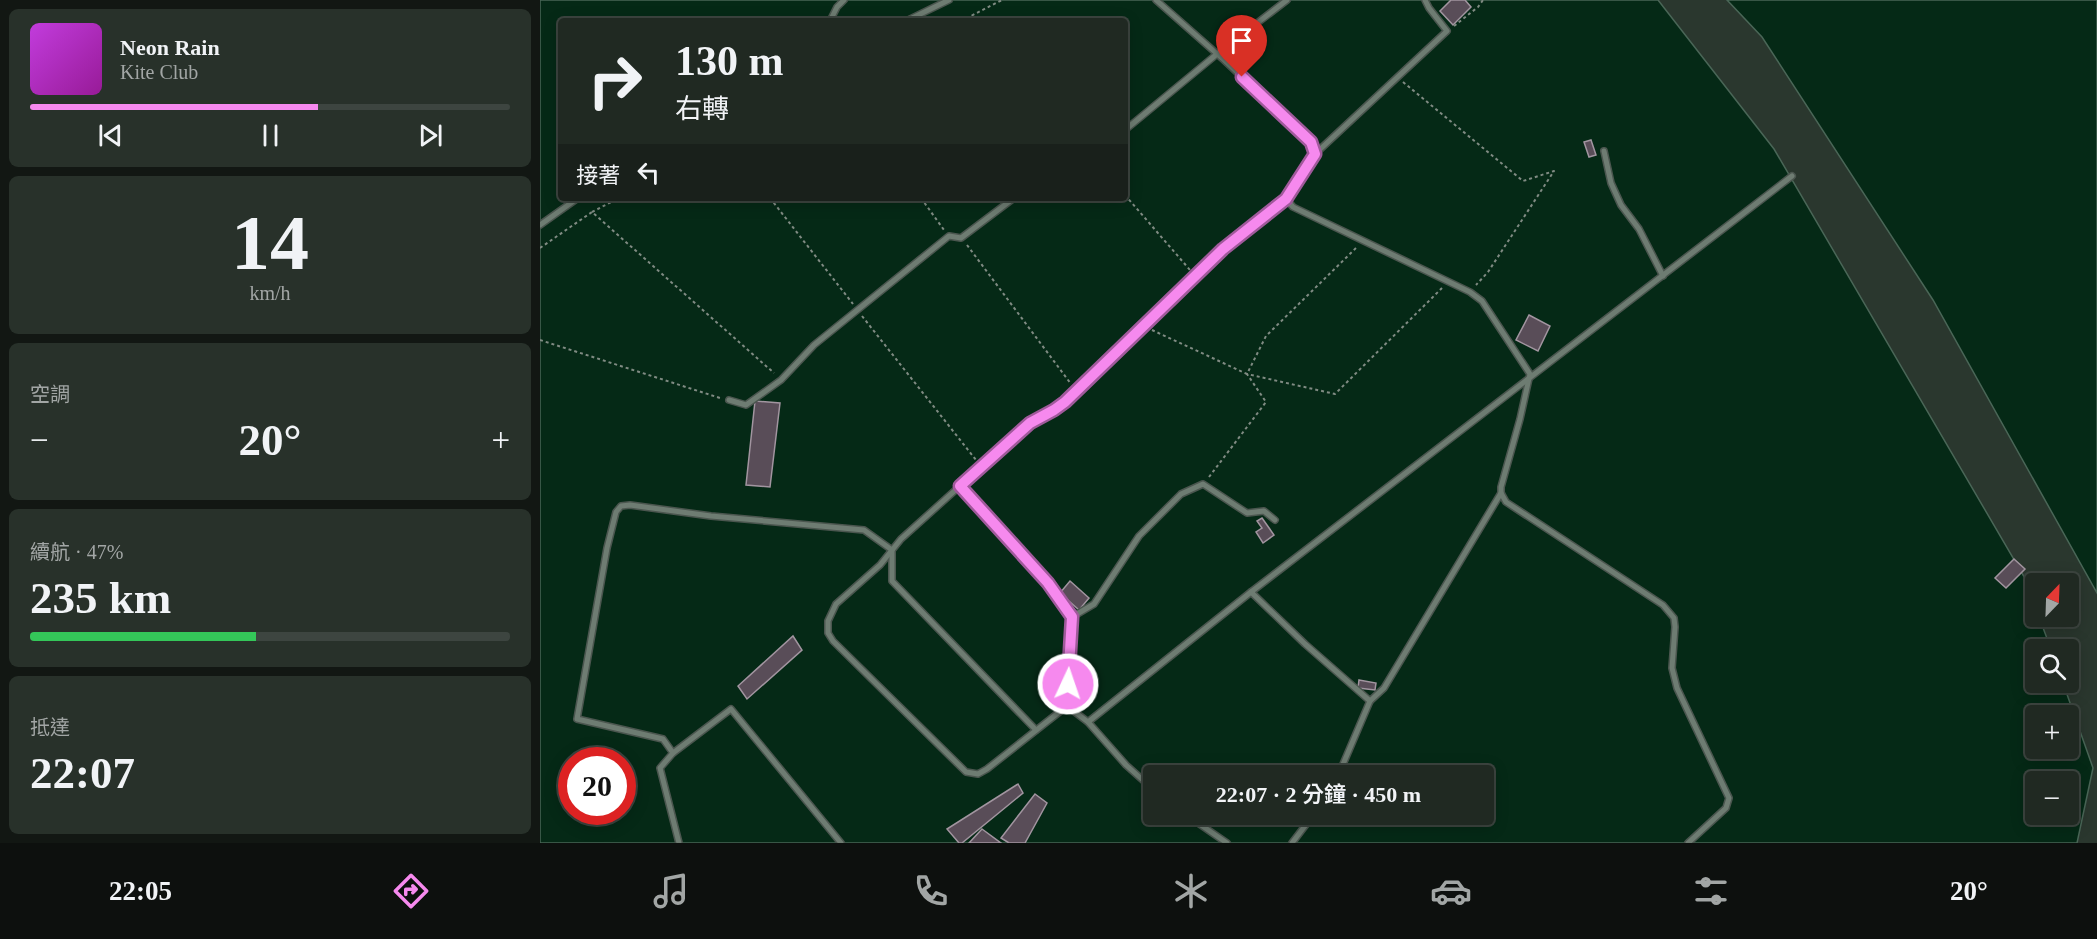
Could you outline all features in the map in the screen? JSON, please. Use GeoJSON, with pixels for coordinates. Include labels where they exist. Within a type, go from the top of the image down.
{"type":"FeatureCollection","features":[{"type":"Feature","properties":{"kind":"lane"},"geometry":{"type":"LineString","coordinates":[[832,18],[844,0]]}},
{"type":"Feature","properties":{"kind":"lane"},"geometry":{"type":"LineString","coordinates":[[912,18],[948,0]]}},
{"type":"Feature","properties":{"kind":"lane"},"geometry":{"type":"LineString","coordinates":[[1156,0],[1311,142],[1315,154]]}},
{"type":"Feature","properties":{"kind":"lane"},"geometry":{"type":"LineString","coordinates":[[1128,127],[1216,54],[1287,0]]}},
{"type":"Feature","properties":{"kind":"lane"},"geometry":{"type":"LineString","coordinates":[[960,486],[1048,583],[1072,617],[1067,706],[978,774],[966,772],[833,641],[828,633],[828,621],[836,604],[880,565],[901,539],[1030,423],[1054,410],[1076,391],[1223,249],[1286,199],[1315,154],[1447,31],[1425,0]]}},
{"type":"Feature","properties":{"kind":"lane"},"geometry":{"type":"LineString","coordinates":[[1604,151],[1611,183],[1621,205],[1639,229],[1662,276]]}},
{"type":"Feature","properties":{"kind":"lane"},"geometry":{"type":"LineString","coordinates":[[1088,722],[1251,592],[1792,176]]}},
{"type":"Feature","properties":{"kind":"lane"},"geometry":{"type":"LineString","coordinates":[[1286,199],[1293,207],[1470,292],[1482,301],[1530,374],[1501,493],[1506,502],[1663,605],[1674,618],[1672,668],[1677,688],[1729,798],[1726,808],[1688,843]]}},
{"type":"Feature","properties":{"kind":"lane"},"geometry":{"type":"LineString","coordinates":[[540,225],[574,201]]}},
{"type":"Feature","properties":{"kind":"lane"},"geometry":{"type":"LineString","coordinates":[[729,400],[746,405],[782,380],[814,345],[949,236],[962,238],[1010,201]]}},
{"type":"Feature","properties":{"kind":"lane"},"geometry":{"type":"LineString","coordinates":[[1072,617],[1094,604],[1139,536],[1181,494],[1203,484],[1247,513],[1264,511],[1275,520]]}},
{"type":"Feature","properties":{"kind":"lane"},"geometry":{"type":"LineString","coordinates":[[1343,765],[1370,701],[1384,688],[1501,493]]}},
{"type":"Feature","properties":{"kind":"lane"},"geometry":{"type":"LineString","coordinates":[[673,753],[663,739],[577,719],[607,548],[616,512],[621,506],[630,505],[711,516],[864,530],[892,550]]}},
{"type":"Feature","properties":{"kind":"lane"},"geometry":{"type":"LineString","coordinates":[[892,550],[892,581],[1036,730]]}},
{"type":"Feature","properties":{"kind":"lane"},"geometry":{"type":"LineString","coordinates":[[1251,592],[1305,644],[1370,701]]}},
{"type":"Feature","properties":{"kind":"lane"},"geometry":{"type":"LineString","coordinates":[[1067,706],[1088,722],[1126,765],[1143,780]]}},
{"type":"Feature","properties":{"kind":"lane"},"geometry":{"type":"LineString","coordinates":[[679,843],[660,768],[673,753],[730,709],[841,843]]}},
{"type":"Feature","properties":{"kind":"lane"},"geometry":{"type":"LineString","coordinates":[[1201,825],[1227,843]]}},
{"type":"Feature","properties":{"kind":"lane"},"geometry":{"type":"LineString","coordinates":[[1293,843],[1306,825]]}},
{"type":"Feature","properties":{"kind":"path"},"geometry":{"type":"LineString","coordinates":[[967,18],[1002,0]]}},
{"type":"Feature","properties":{"kind":"path"},"geometry":{"type":"LineString","coordinates":[[1447,31],[1478,7],[1483,0]]}},
{"type":"Feature","properties":{"kind":"path"},"geometry":{"type":"LineString","coordinates":[[1398,77],[1523,181],[1554,171],[1488,272],[1470,292]]}},
{"type":"Feature","properties":{"kind":"path"},"geometry":{"type":"LineString","coordinates":[[1128,198],[1195,276]]}},
{"type":"Feature","properties":{"kind":"path"},"geometry":{"type":"LineString","coordinates":[[540,248],[592,212],[613,201]]}},
{"type":"Feature","properties":{"kind":"path"},"geometry":{"type":"LineString","coordinates":[[772,201],[982,467]]}},
{"type":"Feature","properties":{"kind":"path"},"geometry":{"type":"LineString","coordinates":[[923,201],[949,236]]}},
{"type":"Feature","properties":{"kind":"path"},"geometry":{"type":"LineString","coordinates":[[592,212],[782,380]]}},
{"type":"Feature","properties":{"kind":"path"},"geometry":{"type":"LineString","coordinates":[[962,238],[1076,391]]}},
{"type":"Feature","properties":{"kind":"path"},"geometry":{"type":"LineString","coordinates":[[1247,374],[1266,336],[1363,241]]}},
{"type":"Feature","properties":{"kind":"path"},"geometry":{"type":"LineString","coordinates":[[1144,326],[1247,374],[1335,394],[1448,281]]}},
{"type":"Feature","properties":{"kind":"path"},"geometry":{"type":"LineString","coordinates":[[540,340],[729,400]]}},
{"type":"Feature","properties":{"kind":"path"},"geometry":{"type":"LineString","coordinates":[[1203,484],[1266,402],[1247,374]]}},
{"type":"Feature","properties":{"kind":"shaded area"},"geometry":{"type":"Polygon","coordinates":[[[540,0],[1658,0],[1774,149],[2025,578],[2025,627],[2043,627],[2047,639],[2025,639],[2025,693],[2067,693],[2071,705],[2025,705],[2025,759],[2079,759],[2079,728],[2093,768],[2077,843],[540,843],[540,0]]]}},
{"type":"Feature","properties":{"kind":"shaded area"},"geometry":{"type":"Polygon","coordinates":[[[1727,0],[2097,0],[2097,593],[1933,300],[1762,37],[1727,0]]]}},
{"type":"Feature","properties":{"kind":"building"},"geometry":{"type":"Polygon","coordinates":[[[1451,0],[1465,0],[1471,7],[1453,25],[1440,11],[1451,0]]]}},
{"type":"Feature","properties":{"kind":"building"},"geometry":{"type":"Polygon","coordinates":[[[1591,140],[1596,155],[1589,157],[1584,142],[1591,140]]]}},
{"type":"Feature","properties":{"kind":"building"},"geometry":{"type":"Polygon","coordinates":[[[1529,315],[1550,326],[1538,351],[1516,340],[1529,315]]]}},
{"type":"Feature","properties":{"kind":"building"},"geometry":{"type":"Polygon","coordinates":[[[755,401],[780,403],[770,487],[746,485],[755,401]]]}},
{"type":"Feature","properties":{"kind":"building"},"geometry":{"type":"Polygon","coordinates":[[[1262,518],[1274,535],[1263,543],[1256,532],[1262,528],[1257,521],[1262,518]]]}},
{"type":"Feature","properties":{"kind":"building"},"geometry":{"type":"Polygon","coordinates":[[[2014,559],[2025,569],[2006,588],[1995,578],[2014,559]]]}},
{"type":"Feature","properties":{"kind":"building"},"geometry":{"type":"Polygon","coordinates":[[[1070,581],[1089,598],[1079,610],[1060,593],[1070,581]]]}},
{"type":"Feature","properties":{"kind":"building"},"geometry":{"type":"Polygon","coordinates":[[[793,636],[802,650],[747,699],[738,686],[793,636]]]}},
{"type":"Feature","properties":{"kind":"building"},"geometry":{"type":"Polygon","coordinates":[[[1359,680],[1376,683],[1375,690],[1358,688],[1359,680]]]}},
{"type":"Feature","properties":{"kind":"building"},"geometry":{"type":"Polygon","coordinates":[[[1018,784],[1023,793],[962,843],[959,843],[947,829],[1018,784]]]}},
{"type":"Feature","properties":{"kind":"building"},"geometry":{"type":"Polygon","coordinates":[[[1035,794],[1047,803],[1025,843],[1009,843],[1001,838],[1035,794]]]}},
{"type":"Feature","properties":{"kind":"building"},"geometry":{"type":"Polygon","coordinates":[[[982,829],[1001,843],[969,843],[982,829]]]}},
{"type":"Feature","properties":{"kind":"route"},"geometry":{"type":"LineString","coordinates":[[1068,684],[1072,617],[1048,583],[960,486],[1030,423],[1065,402],[1223,249],[1286,199],[1315,154],[1311,142],[1242,77]]}}]}
